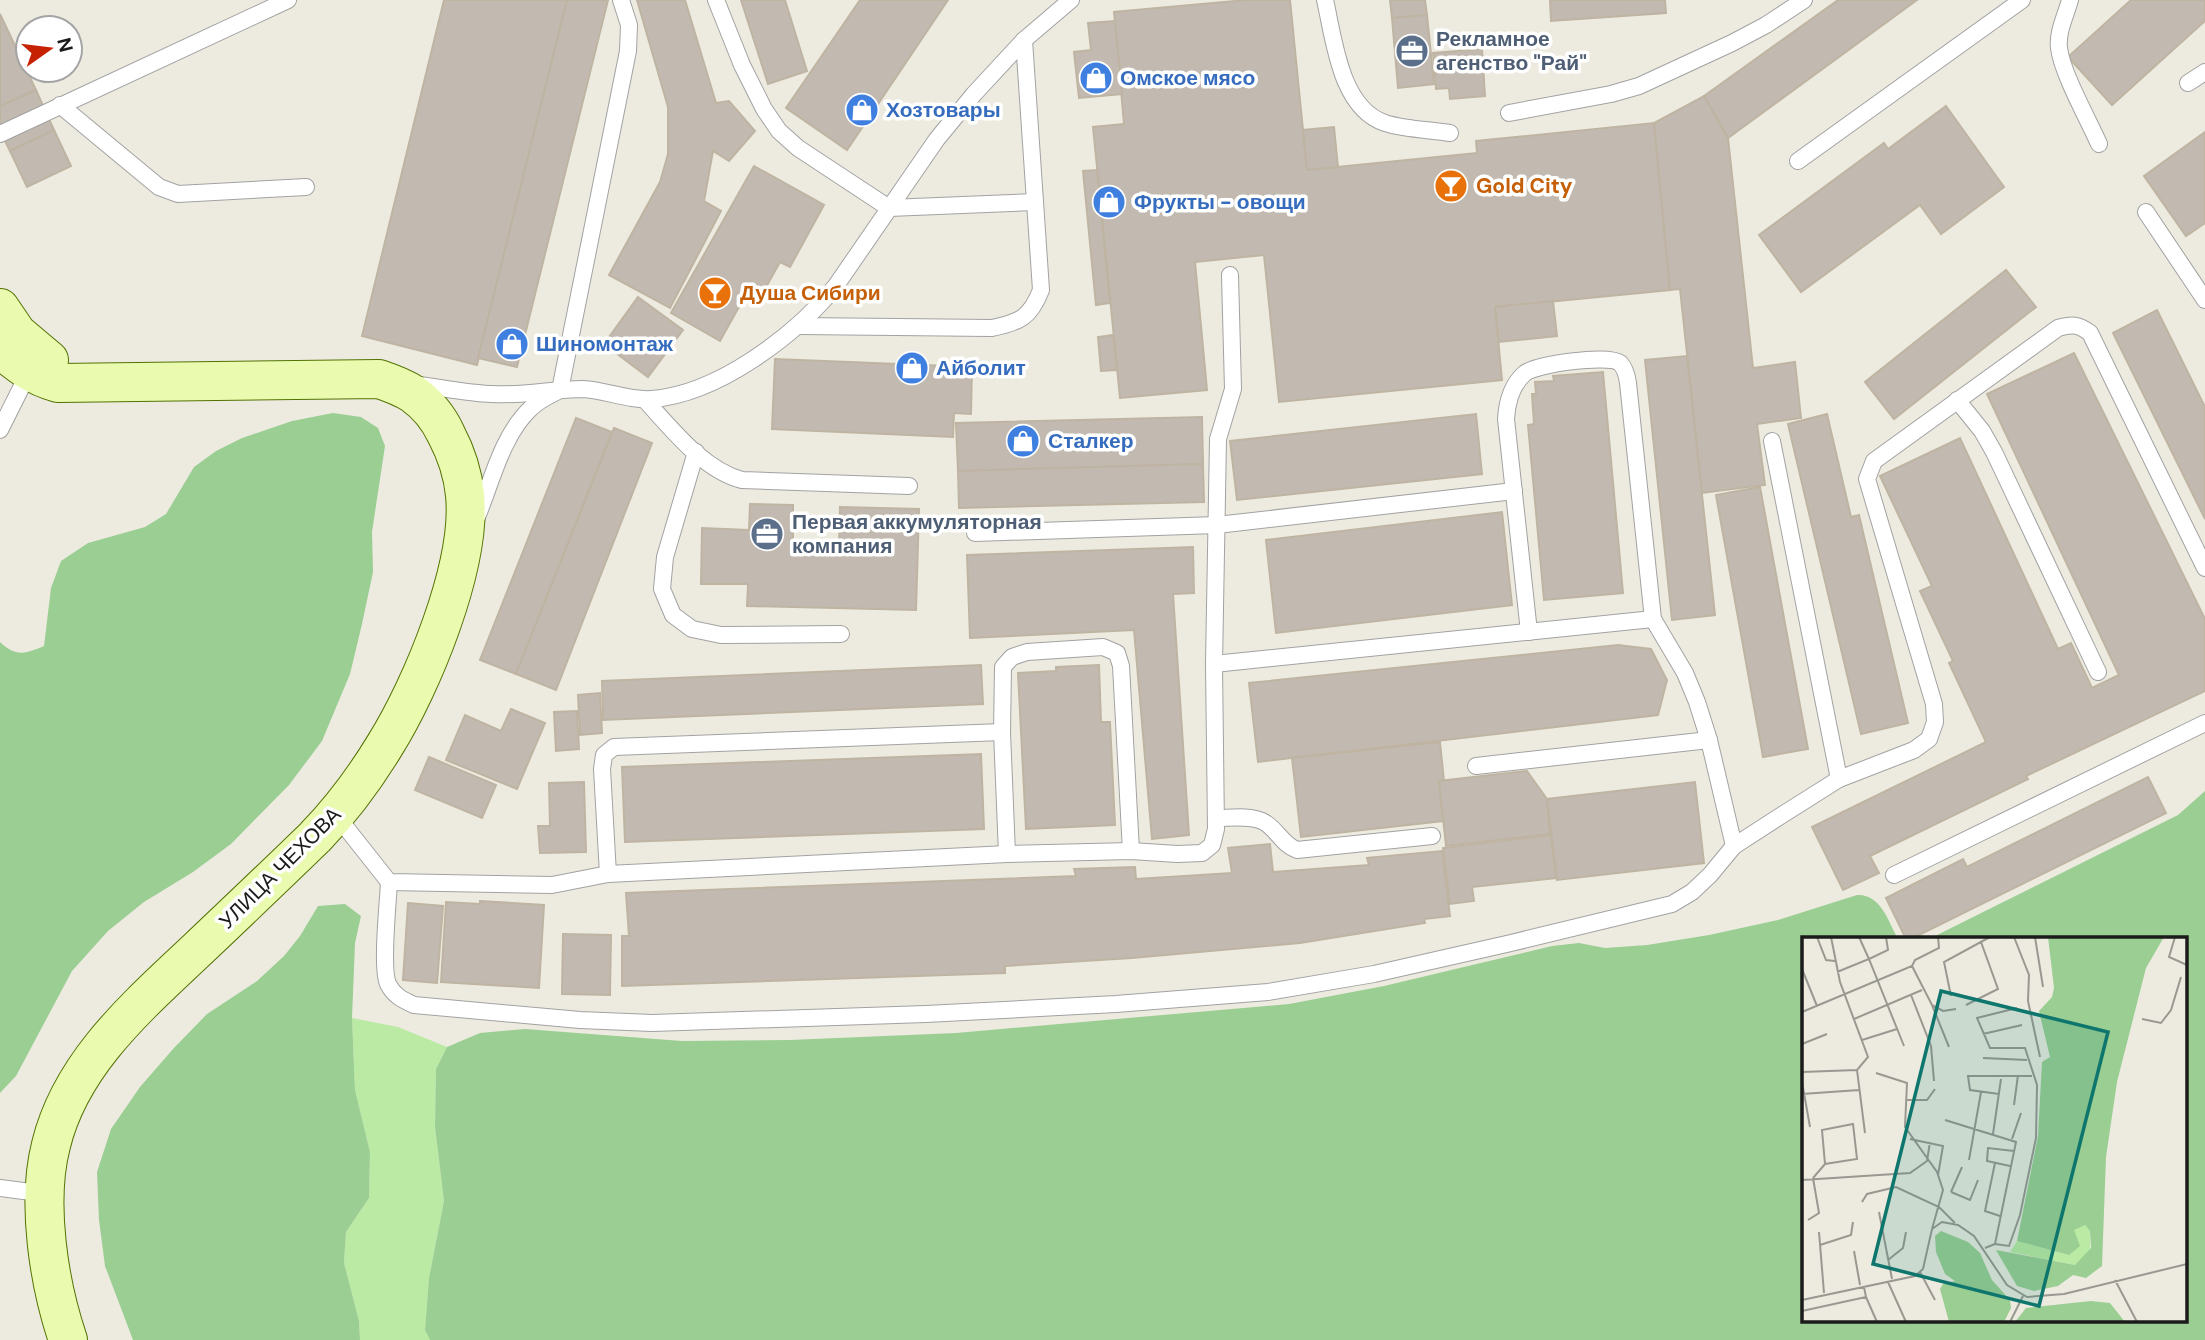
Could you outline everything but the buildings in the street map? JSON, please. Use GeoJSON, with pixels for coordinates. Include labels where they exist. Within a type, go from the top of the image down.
{"type":"FeatureCollection","features":[{"type":"Feature","properties":{"kind":"main road","name":"УЛИЦА ЧЕХОВА"},"geometry":{"type":"LineString","coordinates":[[0,308],[18,333],[59,367],[106,383]]}},
{"type":"Feature","properties":{"kind":"main road","name":"УЛИЦА ЧЕХОВА"},"geometry":{"type":"LineString","coordinates":[[0,348],[29,372],[58,383],[379,379],[416,396],[442,425],[452,445],[465,496],[465,525],[459,565],[425,667],[386,743],[336,815],[116,1028],[75,1086],[58,1121],[50,1147],[46,1194],[49,1264],[68,1340]]}},
{"type":"Feature","properties":{"kind":"lane"},"geometry":{"type":"LineString","coordinates":[[0,134],[288,0]]}},
{"type":"Feature","properties":{"kind":"lane"},"geometry":{"type":"LineString","coordinates":[[459,565],[507,441],[531,408],[560,390],[628,51],[629,25],[621,0]]}},
{"type":"Feature","properties":{"kind":"lane"},"geometry":{"type":"LineString","coordinates":[[716,0],[748,76],[764,109],[779,131],[798,148],[889,208],[1035,202]]}},
{"type":"Feature","properties":{"kind":"lane"},"geometry":{"type":"LineString","coordinates":[[379,379],[492,394],[585,389],[645,400],[700,388],[767,350],[799,326],[835,287],[937,139],[974,94],[1024,40],[1071,0]]}},
{"type":"Feature","properties":{"kind":"lane"},"geometry":{"type":"LineString","coordinates":[[1325,0],[1340,67],[1352,96],[1366,113],[1384,123],[1450,133]]}},
{"type":"Feature","properties":{"kind":"lane"},"geometry":{"type":"LineString","coordinates":[[1509,113],[1640,86],[1732,43],[1804,0]]}},
{"type":"Feature","properties":{"kind":"lane"},"geometry":{"type":"LineString","coordinates":[[1798,161],[2022,0]]}},
{"type":"Feature","properties":{"kind":"lane"},"geometry":{"type":"LineString","coordinates":[[2070,0],[2060,34],[2059,48],[2064,67],[2099,144]]}},
{"type":"Feature","properties":{"kind":"lane"},"geometry":{"type":"LineString","coordinates":[[799,326],[992,328],[1025,317],[1035,306],[1041,290],[1024,40]]}},
{"type":"Feature","properties":{"kind":"lane"},"geometry":{"type":"LineString","coordinates":[[2188,83],[2205,72]]}},
{"type":"Feature","properties":{"kind":"lane"},"geometry":{"type":"LineString","coordinates":[[60,105],[159,187],[178,194],[306,187]]}},
{"type":"Feature","properties":{"kind":"lane"},"geometry":{"type":"LineString","coordinates":[[2146,212],[2205,300]]}},
{"type":"Feature","properties":{"kind":"lane"},"geometry":{"type":"LineString","coordinates":[[389,882],[552,885],[608,874],[1131,850],[1202,853],[1212,845],[1216,829],[1214,664],[1218,439],[1233,389],[1230,275]]}},
{"type":"Feature","properties":{"kind":"lane"},"geometry":{"type":"LineString","coordinates":[[336,815],[389,882],[386,968],[388,983],[398,998],[414,1005],[580,1020],[652,1023],[926,1014],[1116,1004],[1268,992],[1399,968],[1672,904],[1692,892],[1734,846],[1839,779],[1914,750],[1929,739],[1935,722],[1934,704],[1867,479],[1874,461],[2057,328],[2072,324],[2081,326],[2090,334],[2205,568]]}},
{"type":"Feature","properties":{"kind":"lane"},"geometry":{"type":"LineString","coordinates":[[1529,632],[1506,419],[1507,401],[1525,372],[1543,365],[1609,359],[1619,362],[1627,373],[1653,619],[1685,673],[1709,740],[1734,846]]}},
{"type":"Feature","properties":{"kind":"lane"},"geometry":{"type":"LineString","coordinates":[[0,430],[29,372]]}},
{"type":"Feature","properties":{"kind":"lane"},"geometry":{"type":"LineString","coordinates":[[645,400],[718,471],[742,480],[909,486]]}},
{"type":"Feature","properties":{"kind":"lane"},"geometry":{"type":"LineString","coordinates":[[1957,400],[1982,431],[1994,452],[2098,672]]}},
{"type":"Feature","properties":{"kind":"lane"},"geometry":{"type":"LineString","coordinates":[[1772,441],[1839,779]]}},
{"type":"Feature","properties":{"kind":"lane"},"geometry":{"type":"LineString","coordinates":[[696,452],[665,557],[662,589],[673,615],[692,629],[721,635],[841,634]]}},
{"type":"Feature","properties":{"kind":"lane"},"geometry":{"type":"LineString","coordinates":[[975,533],[1217,525],[1514,491]]}},
{"type":"Feature","properties":{"kind":"lane"},"geometry":{"type":"LineString","coordinates":[[1214,664],[1653,619]]}},
{"type":"Feature","properties":{"kind":"lane"},"geometry":{"type":"LineString","coordinates":[[1007,855],[1002,732],[1003,667],[1012,657],[1027,652],[1104,647],[1117,653],[1121,666],[1131,850]]}},
{"type":"Feature","properties":{"kind":"lane"},"geometry":{"type":"LineString","coordinates":[[1894,875],[2205,723]]}},
{"type":"Feature","properties":{"kind":"lane"},"geometry":{"type":"LineString","coordinates":[[608,874],[602,769],[604,755],[614,747],[1002,732]]}},
{"type":"Feature","properties":{"kind":"lane"},"geometry":{"type":"LineString","coordinates":[[1476,766],[1709,740]]}},
{"type":"Feature","properties":{"kind":"lane"},"geometry":{"type":"LineString","coordinates":[[1216,818],[1263,821],[1290,847],[1297,850],[1432,836]]}},
{"type":"Feature","properties":{"kind":"lane"},"geometry":{"type":"LineString","coordinates":[[0,1188],[46,1194]]}},
{"type":"Feature","properties":{"kind":"green space"},"geometry":{"type":"Polygon","coordinates":[[[333,413],[361,417],[378,428],[385,446],[372,532],[373,572],[362,624],[350,674],[322,741],[289,785],[231,844],[193,872],[144,902],[108,931],[72,971],[16,1076],[0,1093],[0,642],[21,653],[44,646],[51,588],[61,561],[88,543],[145,527],[166,514],[194,467],[216,451],[242,438],[292,421],[333,413]]]}},
{"type":"Feature","properties":{"kind":"green space"},"geometry":{"type":"Polygon","coordinates":[[[2205,791],[2205,1340],[430,1340],[425,1330],[429,1278],[444,1201],[435,1127],[436,1069],[447,1047],[480,1033],[525,1029],[682,1041],[790,1040],[956,1033],[1289,1004],[1384,986],[1552,946],[1579,943],[1605,948],[1647,945],[1709,935],[1778,920],[1857,895],[1872,899],[1878,904],[1897,937],[1802,937],[1802,1322],[2188,1322],[2188,937],[1933,937],[2178,815],[2205,791]]]}},
{"type":"Feature","properties":{"kind":"green space"},"geometry":{"type":"Polygon","coordinates":[[[345,904],[361,916],[355,943],[352,1018],[355,1090],[370,1152],[369,1198],[346,1232],[344,1263],[359,1321],[360,1340],[133,1340],[105,1266],[99,1220],[97,1172],[111,1129],[140,1087],[207,1014],[257,981],[284,956],[318,906],[345,904]]]}},
{"type":"Feature","properties":{"kind":"green space"},"geometry":{"type":"Polygon","coordinates":[[[352,1018],[398,1027],[447,1047],[436,1069],[435,1127],[444,1201],[429,1278],[425,1330],[430,1340],[360,1340],[359,1321],[344,1263],[346,1232],[369,1198],[370,1152],[355,1090],[352,1018]]]}},
{"type":"Feature","properties":{"kind":"place","name":"Рекламное агенство \"Рай\""},"geometry":{"type":"Point","coordinates":[1412,51]}},
{"type":"Feature","properties":{"kind":"place","name":"Омское мясо"},"geometry":{"type":"Point","coordinates":[1096,78]}},
{"type":"Feature","properties":{"kind":"place","name":"Хозтовары"},"geometry":{"type":"Point","coordinates":[862,110]}},
{"type":"Feature","properties":{"kind":"place","name":"Gold City"},"geometry":{"type":"Point","coordinates":[1451,186]}},
{"type":"Feature","properties":{"kind":"place","name":"Фрукты - овощи"},"geometry":{"type":"Point","coordinates":[1109,202]}},
{"type":"Feature","properties":{"kind":"place","name":"Душа Сибири"},"geometry":{"type":"Point","coordinates":[715,293]}},
{"type":"Feature","properties":{"kind":"place","name":"Шиномонтаж"},"geometry":{"type":"Point","coordinates":[512,344]}},
{"type":"Feature","properties":{"kind":"place","name":"Айболит"},"geometry":{"type":"Point","coordinates":[912,368]}},
{"type":"Feature","properties":{"kind":"place","name":"Сталкер"},"geometry":{"type":"Point","coordinates":[1023,441]}},
{"type":"Feature","properties":{"kind":"place","name":"Первая аккумуляторная компания"},"geometry":{"type":"Point","coordinates":[767,534]}}]}
